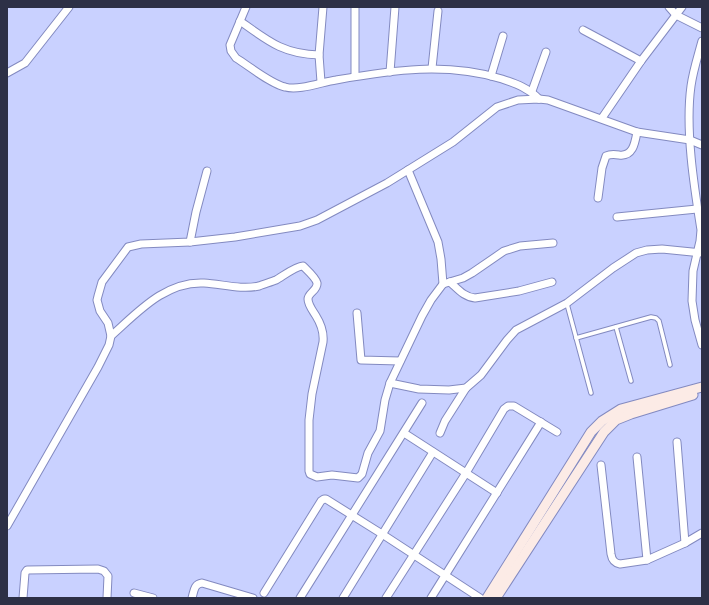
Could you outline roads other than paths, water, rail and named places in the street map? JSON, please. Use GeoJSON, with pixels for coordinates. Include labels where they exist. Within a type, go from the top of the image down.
{"type":"FeatureCollection","features":[{"type":"Feature","properties":{"kind":"street"},"geometry":{"type":"LineString","coordinates":[[7,73],[25,63],[69,7]]}},
{"type":"Feature","properties":{"kind":"street"},"geometry":{"type":"LineString","coordinates":[[246,7],[230,45],[231,51],[236,58],[276,84],[286,88],[302,87],[355,76],[445,68],[491,76],[521,85],[532,91],[540,99]]}},
{"type":"Feature","properties":{"kind":"street"},"geometry":{"type":"LineString","coordinates":[[321,82],[319,55],[323,7]]}},
{"type":"Feature","properties":{"kind":"street"},"geometry":{"type":"LineString","coordinates":[[355,7],[355,76]]}},
{"type":"Feature","properties":{"kind":"street"},"geometry":{"type":"LineString","coordinates":[[390,72],[395,7]]}},
{"type":"Feature","properties":{"kind":"street"},"geometry":{"type":"LineString","coordinates":[[669,7],[676,15],[702,28]]}},
{"type":"Feature","properties":{"kind":"street"},"geometry":{"type":"LineString","coordinates":[[602,118],[640,60],[682,7]]}},
{"type":"Feature","properties":{"kind":"street"},"geometry":{"type":"LineString","coordinates":[[432,68],[438,11]]}},
{"type":"Feature","properties":{"kind":"street"},"geometry":{"type":"LineString","coordinates":[[240,21],[282,48],[302,54],[319,55]]}},
{"type":"Feature","properties":{"kind":"street"},"geometry":{"type":"LineString","coordinates":[[583,30],[640,60]]}},
{"type":"Feature","properties":{"kind":"street"},"geometry":{"type":"LineString","coordinates":[[491,76],[503,36]]}},
{"type":"Feature","properties":{"kind":"street"},"geometry":{"type":"LineString","coordinates":[[702,41],[691,86],[689,110],[690,140],[700,230],[699,252],[693,271],[692,301],[695,320],[702,345]]}},
{"type":"Feature","properties":{"kind":"street"},"geometry":{"type":"LineString","coordinates":[[532,91],[546,52]]}},
{"type":"Feature","properties":{"kind":"street"},"geometry":{"type":"LineString","coordinates":[[7,526],[98,367],[109,345],[111,336],[108,323],[100,311],[97,300],[102,282],[128,248],[141,244],[190,242],[235,237],[300,226],[324,217],[387,183],[453,142],[497,107],[518,100],[540,99],[602,118],[637,132],[690,140],[702,145]]}},
{"type":"Feature","properties":{"kind":"street"},"geometry":{"type":"LineString","coordinates":[[598,198],[602,168],[606,156],[609,154],[627,155],[634,145],[637,132]]}},
{"type":"Feature","properties":{"kind":"street"},"geometry":{"type":"LineString","coordinates":[[408,170],[438,242],[447,283],[464,295],[470,298],[475,298],[519,291],[552,282]]}},
{"type":"Feature","properties":{"kind":"street"},"geometry":{"type":"LineString","coordinates":[[190,242],[207,171]]}},
{"type":"Feature","properties":{"kind":"street"},"geometry":{"type":"LineString","coordinates":[[617,217],[697,209]]}},
{"type":"Feature","properties":{"kind":"street"},"geometry":{"type":"LineString","coordinates":[[111,336],[154,298],[180,286],[202,283],[234,287],[258,286],[275,280],[300,266],[305,267],[317,284],[316,288],[308,299],[323,329],[324,335],[312,394],[309,471],[310,474],[317,477],[332,475],[358,478],[361,476],[368,453],[380,431],[385,400],[390,383],[431,300],[447,283],[472,274],[504,251],[520,246],[553,243]]}},
{"type":"Feature","properties":{"kind":"street"},"geometry":{"type":"LineString","coordinates":[[440,433],[445,421],[466,388],[481,375],[516,330],[567,302],[613,268],[636,254],[648,250],[662,249],[699,252]]}},
{"type":"Feature","properties":{"kind":"street"},"geometry":{"type":"LineString","coordinates":[[356,313],[361,360],[400,361]]}},
{"type":"Feature","properties":{"kind":"street"},"geometry":{"type":"LineString","coordinates":[[390,383],[419,389],[449,390],[466,388]]}},
{"type":"Feature","properties":{"kind":"street"},"geometry":{"type":"LineString","coordinates":[[487,598],[591,432],[602,421],[621,409],[702,387]]}},
{"type":"Feature","properties":{"kind":"street"},"geometry":{"type":"LineString","coordinates":[[496,598],[604,432],[616,420],[631,414],[702,393]]}},
{"type":"Feature","properties":{"kind":"street"},"geometry":{"type":"LineString","coordinates":[[300,598],[422,403]]}},
{"type":"Feature","properties":{"kind":"street"},"geometry":{"type":"LineString","coordinates":[[386,598],[466,473],[504,409],[508,406],[514,406],[557,432]]}},
{"type":"Feature","properties":{"kind":"street"},"geometry":{"type":"LineString","coordinates":[[432,598],[541,422]]}},
{"type":"Feature","properties":{"kind":"street"},"geometry":{"type":"LineString","coordinates":[[404,433],[497,493]]}},
{"type":"Feature","properties":{"kind":"street"},"geometry":{"type":"LineString","coordinates":[[677,442],[685,543]]}},
{"type":"Feature","properties":{"kind":"street"},"geometry":{"type":"LineString","coordinates":[[343,598],[433,452]]}},
{"type":"Feature","properties":{"kind":"street"},"geometry":{"type":"LineString","coordinates":[[637,457],[647,560]]}},
{"type":"Feature","properties":{"kind":"street"},"geometry":{"type":"LineString","coordinates":[[601,464],[611,554],[612,560],[615,563],[620,564],[647,560],[685,543],[702,533]]}},
{"type":"Feature","properties":{"kind":"street"},"geometry":{"type":"LineString","coordinates":[[264,594],[321,501],[326,499],[480,598]]}},
{"type":"Feature","properties":{"kind":"street"},"geometry":{"type":"LineString","coordinates":[[23,598],[24,577],[27,570],[98,569],[104,571],[108,576],[107,598]]}},
{"type":"Feature","properties":{"kind":"street"},"geometry":{"type":"LineString","coordinates":[[192,598],[195,586],[202,583],[253,598]]}},
{"type":"Feature","properties":{"kind":"street"},"geometry":{"type":"LineString","coordinates":[[134,593],[153,598]]}},
{"type":"Feature","properties":{"kind":"lane"},"geometry":{"type":"LineString","coordinates":[[567,302],[591,393]]}},
{"type":"Feature","properties":{"kind":"lane"},"geometry":{"type":"LineString","coordinates":[[576,338],[651,318],[656,318],[659,321],[670,365]]}},
{"type":"Feature","properties":{"kind":"lane"},"geometry":{"type":"LineString","coordinates":[[616,327],[631,381]]}}]}
